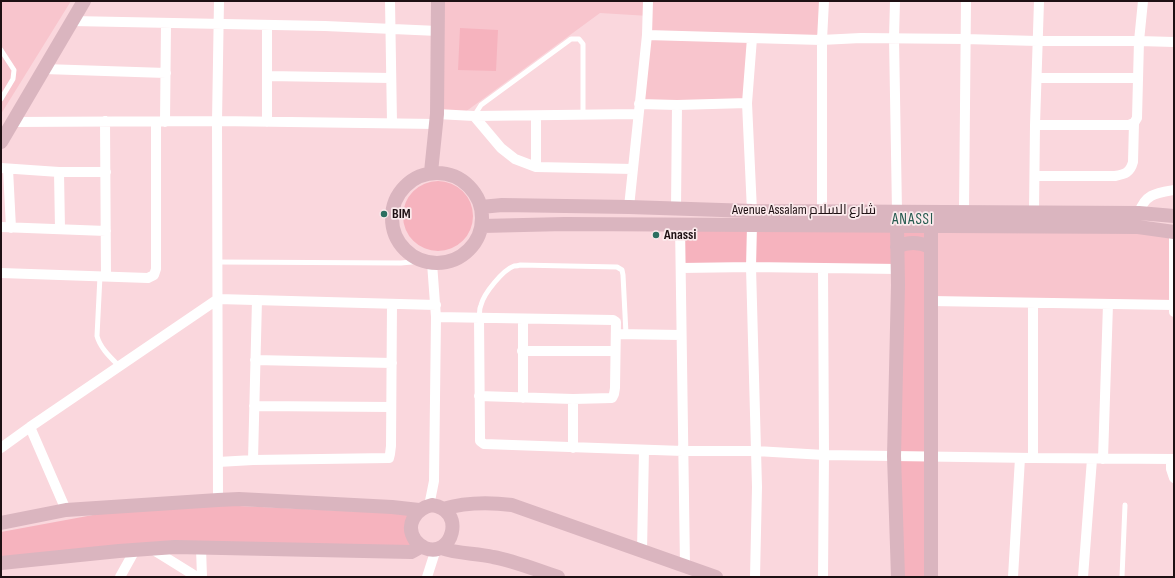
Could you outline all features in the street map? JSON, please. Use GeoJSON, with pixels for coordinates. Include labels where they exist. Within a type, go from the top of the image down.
{"type":"FeatureCollection","features":[{"type":"Feature","properties":{"kind":"street"},"geometry":{"type":"LineString","coordinates":[[1,142],[84,1]]}},
{"type":"Feature","properties":{"kind":"street"},"geometry":{"type":"LineString","coordinates":[[218,500],[219,1]]}},
{"type":"Feature","properties":{"kind":"street"},"geometry":{"type":"LineString","coordinates":[[390,1],[392,124]]}},
{"type":"Feature","properties":{"kind":"street"},"geometry":{"type":"LineString","coordinates":[[432,172],[436,119],[438,1]]}},
{"type":"Feature","properties":{"kind":"street"},"geometry":{"type":"LineString","coordinates":[[629,207],[648,1]]}},
{"type":"Feature","properties":{"kind":"street"},"geometry":{"type":"LineString","coordinates":[[822,211],[822,40],[824,1]]}},
{"type":"Feature","properties":{"kind":"street"},"geometry":{"type":"LineString","coordinates":[[895,1],[894,38],[897,211]]}},
{"type":"Feature","properties":{"kind":"street"},"geometry":{"type":"LineString","coordinates":[[964,212],[966,1]]}},
{"type":"Feature","properties":{"kind":"street"},"geometry":{"type":"LineString","coordinates":[[1034,212],[1039,1]]}},
{"type":"Feature","properties":{"kind":"street"},"geometry":{"type":"LineString","coordinates":[[1035,176],[1115,176],[1124,174],[1131,169],[1133,162],[1134,123],[1137,118],[1143,1]]}},
{"type":"Feature","properties":{"kind":"street"},"geometry":{"type":"LineString","coordinates":[[72,21],[325,26],[438,32]]}},
{"type":"Feature","properties":{"kind":"street"},"geometry":{"type":"LineString","coordinates":[[1,273],[148,278],[155,272],[161,122],[166,73],[166,24]]}},
{"type":"Feature","properties":{"kind":"street"},"geometry":{"type":"LineString","coordinates":[[267,26],[267,122]]}},
{"type":"Feature","properties":{"kind":"street"},"geometry":{"type":"LineString","coordinates":[[646,35],[822,40],[861,38],[966,38],[1037,41],[1140,40],[1174,42]]}},
{"type":"Feature","properties":{"kind":"street"},"geometry":{"type":"LineString","coordinates":[[752,38],[747,104],[752,218],[751,267],[757,487],[755,577]]}},
{"type":"Feature","properties":{"kind":"street"},"geometry":{"type":"LineString","coordinates":[[44,69],[166,73]]}},
{"type":"Feature","properties":{"kind":"street"},"geometry":{"type":"LineString","coordinates":[[267,76],[391,78]]}},
{"type":"Feature","properties":{"kind":"street"},"geometry":{"type":"LineString","coordinates":[[1037,78],[1138,78]]}},
{"type":"Feature","properties":{"kind":"street"},"geometry":{"type":"LineString","coordinates":[[13,122],[218,121],[392,124],[474,116],[583,115],[677,105],[747,104]]}},
{"type":"Feature","properties":{"kind":"street"},"geometry":{"type":"LineString","coordinates":[[676,209],[677,105]]}},
{"type":"Feature","properties":{"kind":"street"},"geometry":{"type":"LineString","coordinates":[[474,116],[501,148],[516,159],[536,167],[633,169]]}},
{"type":"Feature","properties":{"kind":"street"},"geometry":{"type":"LineString","coordinates":[[536,116],[536,167]]}},
{"type":"Feature","properties":{"kind":"street"},"geometry":{"type":"LineString","coordinates":[[103,276],[106,231],[105,121]]}},
{"type":"Feature","properties":{"kind":"street"},"geometry":{"type":"LineString","coordinates":[[1035,125],[1129,125],[1134,123]]}},
{"type":"Feature","properties":{"kind":"street"},"geometry":{"type":"LineString","coordinates":[[106,172],[59,172],[5,169],[6,228],[106,231]]}},
{"type":"Feature","properties":{"kind":"street"},"geometry":{"type":"LineString","coordinates":[[59,172],[60,229]]}},
{"type":"Feature","properties":{"kind":"street"},"geometry":{"type":"LineString","coordinates":[[432,172],[448,173],[463,180],[475,192],[481,207],[482,226],[477,239],[469,250],[458,258],[446,262],[427,262],[406,252],[396,238],[391,221],[393,204],[401,188],[415,177],[432,172]]}},
{"type":"Feature","properties":{"kind":"street"},"geometry":{"type":"LineString","coordinates":[[1139,213],[1145,199],[1154,194],[1174,190]]}},
{"type":"Feature","properties":{"kind":"street","name":"Avenue Assalam شارع السلام"},"geometry":{"type":"LineString","coordinates":[[481,207],[502,205],[629,207],[676,209],[752,218],[897,226],[1138,227],[1174,232]]}},
{"type":"Feature","properties":{"kind":"street","name":"Avenue Assalam شارع السلام"},"geometry":{"type":"LineString","coordinates":[[482,226],[565,224],[680,225],[822,211],[1139,213],[1174,216]]}},
{"type":"Feature","properties":{"kind":"street"},"geometry":{"type":"LineString","coordinates":[[680,225],[685,566]]}},
{"type":"Feature","properties":{"kind":"street"},"geometry":{"type":"LineString","coordinates":[[897,226],[898,269],[894,456],[898,577]]}},
{"type":"Feature","properties":{"kind":"street"},"geometry":{"type":"LineString","coordinates":[[931,226],[931,577]]}},
{"type":"Feature","properties":{"kind":"street"},"geometry":{"type":"LineString","coordinates":[[1174,232],[1174,312]]}},
{"type":"Feature","properties":{"kind":"street"},"geometry":{"type":"LineString","coordinates":[[897,247],[905,243],[914,242],[930,247]]}},
{"type":"Feature","properties":{"kind":"street"},"geometry":{"type":"LineString","coordinates":[[427,262],[436,305],[434,481],[432,508]]}},
{"type":"Feature","properties":{"kind":"street"},"geometry":{"type":"LineString","coordinates":[[680,268],[751,267],[898,269]]}},
{"type":"Feature","properties":{"kind":"street"},"geometry":{"type":"LineString","coordinates":[[823,268],[823,577]]}},
{"type":"Feature","properties":{"kind":"street"},"geometry":{"type":"LineString","coordinates":[[1,448],[218,299],[436,305]]}},
{"type":"Feature","properties":{"kind":"street"},"geometry":{"type":"LineString","coordinates":[[253,460],[257,300]]}},
{"type":"Feature","properties":{"kind":"street"},"geometry":{"type":"LineString","coordinates":[[931,301],[1174,305]]}},
{"type":"Feature","properties":{"kind":"street"},"geometry":{"type":"LineString","coordinates":[[1033,303],[1033,458]]}},
{"type":"Feature","properties":{"kind":"street"},"geometry":{"type":"LineString","coordinates":[[218,462],[389,458],[392,304]]}},
{"type":"Feature","properties":{"kind":"street"},"geometry":{"type":"LineString","coordinates":[[1103,459],[1108,304]]}},
{"type":"Feature","properties":{"kind":"street"},"geometry":{"type":"LineString","coordinates":[[436,317],[613,320],[616,322],[621,334],[615,351],[615,388],[612,398],[573,399],[479,396]]}},
{"type":"Feature","properties":{"kind":"street"},"geometry":{"type":"LineString","coordinates":[[479,318],[480,441],[484,444],[644,450],[756,451],[824,455],[1172,459],[1171,469],[1174,478]]}},
{"type":"Feature","properties":{"kind":"street"},"geometry":{"type":"LineString","coordinates":[[523,319],[523,398]]}},
{"type":"Feature","properties":{"kind":"street"},"geometry":{"type":"LineString","coordinates":[[621,334],[682,335]]}},
{"type":"Feature","properties":{"kind":"street"},"geometry":{"type":"LineString","coordinates":[[522,351],[615,351]]}},
{"type":"Feature","properties":{"kind":"street"},"geometry":{"type":"LineString","coordinates":[[255,360],[392,363]]}},
{"type":"Feature","properties":{"kind":"street"},"geometry":{"type":"LineString","coordinates":[[573,399],[573,448]]}},
{"type":"Feature","properties":{"kind":"street"},"geometry":{"type":"LineString","coordinates":[[254,406],[391,407]]}},
{"type":"Feature","properties":{"kind":"street"},"geometry":{"type":"LineString","coordinates":[[30,427],[66,510]]}},
{"type":"Feature","properties":{"kind":"street"},"geometry":{"type":"LineString","coordinates":[[642,551],[644,450]]}},
{"type":"Feature","properties":{"kind":"street"},"geometry":{"type":"LineString","coordinates":[[1013,577],[1020,458]]}},
{"type":"Feature","properties":{"kind":"street"},"geometry":{"type":"LineString","coordinates":[[1083,577],[1092,459]]}},
{"type":"Feature","properties":{"kind":"street"},"geometry":{"type":"LineString","coordinates":[[1,523],[66,510],[240,499],[432,508],[490,502],[512,505],[716,577]]}},
{"type":"Feature","properties":{"kind":"street"},"geometry":{"type":"LineString","coordinates":[[1,564],[135,550],[175,548],[411,552],[432,548],[450,537],[453,526],[449,514],[432,508],[415,516],[412,529],[413,536],[417,542],[432,548],[493,557],[524,565],[558,577]]}},
{"type":"Feature","properties":{"kind":"street"},"geometry":{"type":"LineString","coordinates":[[201,548],[202,577]]}},
{"type":"Feature","properties":{"kind":"street"},"geometry":{"type":"LineString","coordinates":[[427,577],[431,564],[432,548]]}},
{"type":"Feature","properties":{"kind":"street"},"geometry":{"type":"LineString","coordinates":[[152,549],[197,577]]}},
{"type":"Feature","properties":{"kind":"street"},"geometry":{"type":"LineString","coordinates":[[120,577],[135,550]]}},
{"type":"Feature","properties":{"kind":"lane"},"geometry":{"type":"LineString","coordinates":[[474,116],[481,105],[571,39],[578,38],[583,44],[583,115]]}},
{"type":"Feature","properties":{"kind":"lane"},"geometry":{"type":"LineString","coordinates":[[1,50],[14,70],[13,79],[1,99]]}},
{"type":"Feature","properties":{"kind":"lane"},"geometry":{"type":"LineString","coordinates":[[218,262],[427,262]]}},
{"type":"Feature","properties":{"kind":"lane"},"geometry":{"type":"LineString","coordinates":[[479,318],[480,307],[491,286],[514,266],[616,267],[622,270],[623,275],[621,334]]}},
{"type":"Feature","properties":{"kind":"lane"},"geometry":{"type":"LineString","coordinates":[[103,276],[97,336],[98,342],[119,366]]}},
{"type":"Feature","properties":{"kind":"lane"},"geometry":{"type":"LineString","coordinates":[[1122,577],[1125,505]]}},
{"type":"Feature","properties":{"kind":"shaded area"},"geometry":{"type":"Polygon","coordinates":[[[1,1],[71,1],[1,114],[1,1]]]}},
{"type":"Feature","properties":{"kind":"shaded area"},"geometry":{"type":"Polygon","coordinates":[[[435,1],[821,1],[820,38],[751,38],[751,107],[639,107],[649,16],[600,13],[457,118],[443,117],[435,1]]]}},
{"type":"Feature","properties":{"kind":"shaded area"},"geometry":{"type":"Polygon","coordinates":[[[460,28],[498,30],[496,71],[458,70],[460,28]]]}},
{"type":"Feature","properties":{"kind":"shaded area"},"geometry":{"type":"Polygon","coordinates":[[[438,181],[451,184],[463,191],[470,203],[473,216],[470,229],[463,241],[451,248],[438,251],[425,248],[413,241],[406,229],[403,216],[406,203],[413,191],[425,184],[438,181]]]}},
{"type":"Feature","properties":{"kind":"shaded area"},"geometry":{"type":"Polygon","coordinates":[[[680,225],[931,226],[929,577],[899,577],[898,269],[681,268],[680,225]]]}},
{"type":"Feature","properties":{"kind":"shaded area"},"geometry":{"type":"Polygon","coordinates":[[[931,226],[1174,232],[1174,305],[931,301],[931,226]]]}},
{"type":"Feature","properties":{"kind":"shaded area"},"geometry":{"type":"Polygon","coordinates":[[[217,505],[411,514],[412,546],[294,545],[1,561],[1,532],[120,510],[217,505]]]}},
{"type":"Feature","properties":{"kind":"place","name":"BIM"},"geometry":{"type":"Point","coordinates":[384,214]}},
{"type":"Feature","properties":{"kind":"place","name":"Anassi"},"geometry":{"type":"Point","coordinates":[656,235]}},
{"type":"Feature","properties":{"kind":"district","name":"ANASSI"},"geometry":{"type":"Point","coordinates":[913,220]}}]}
